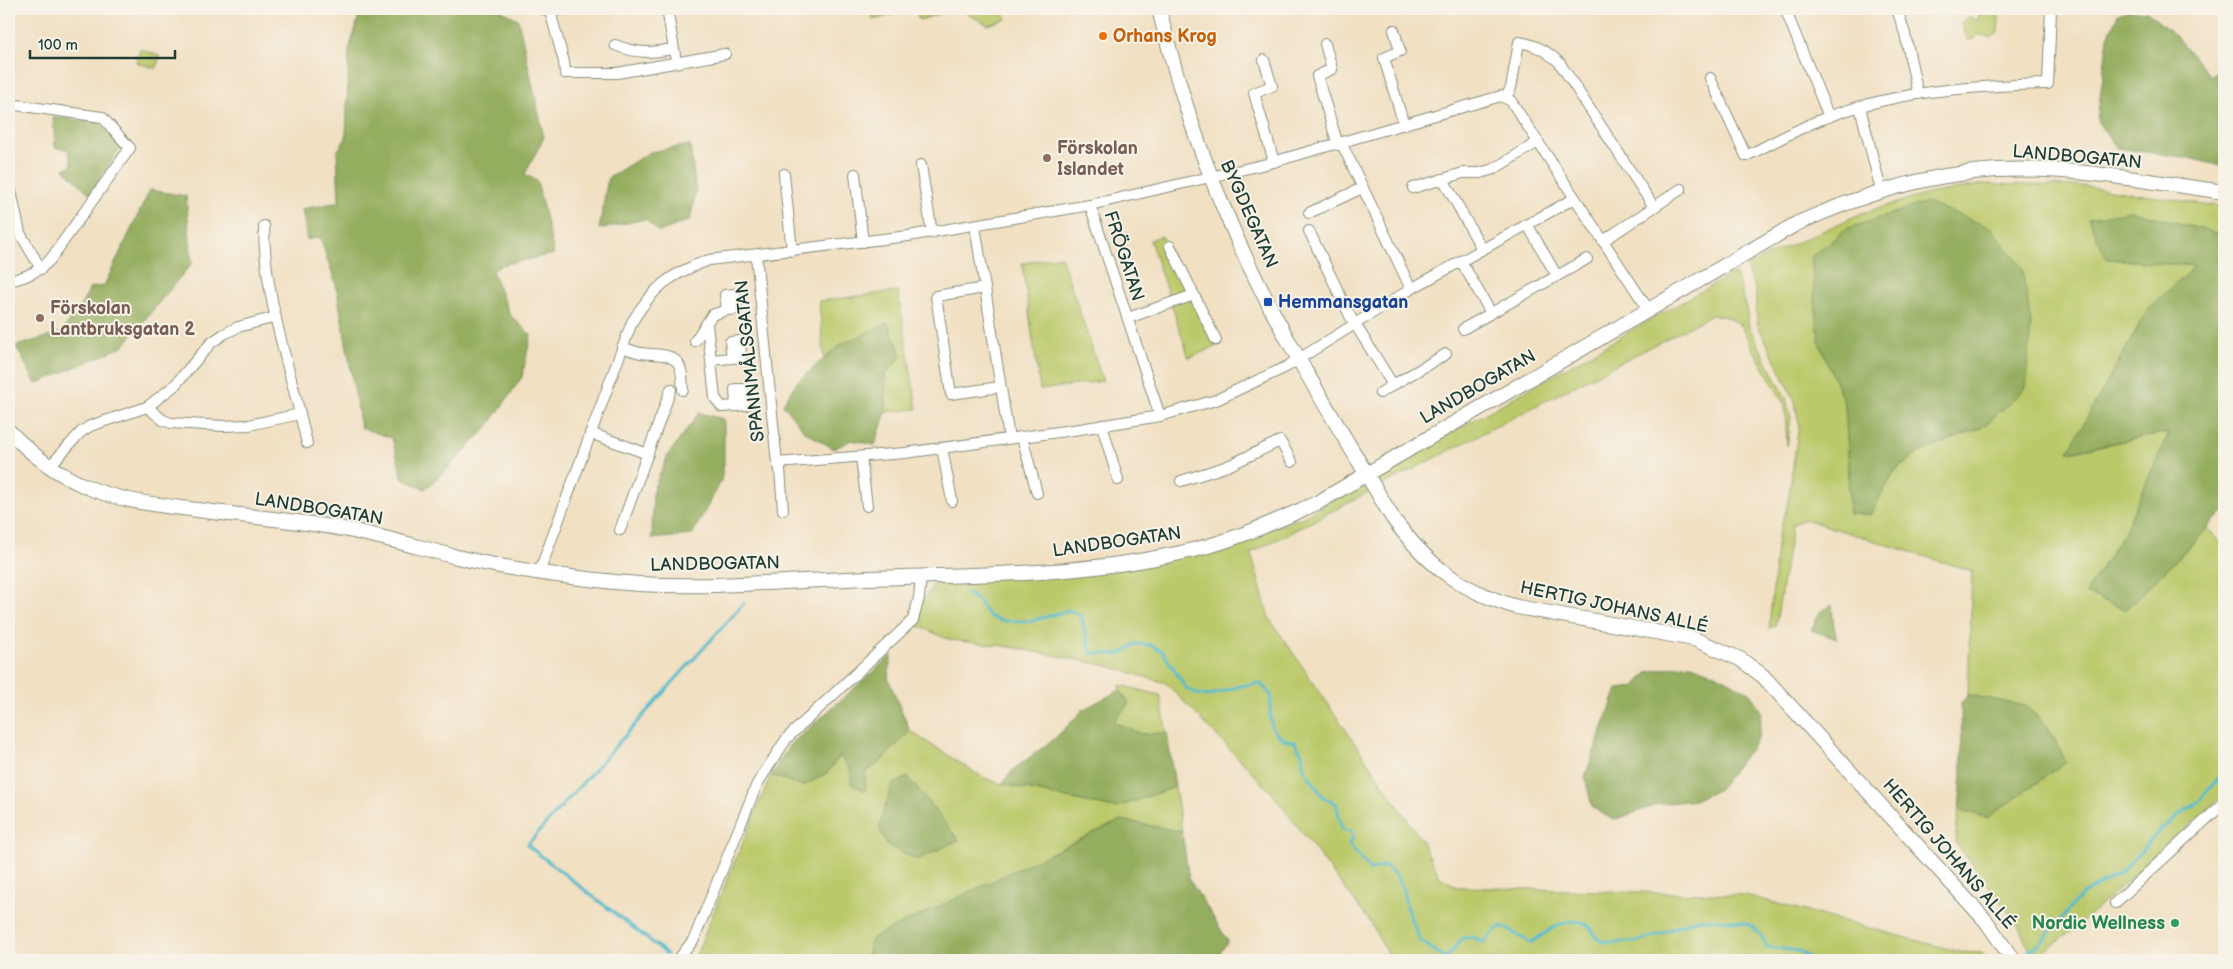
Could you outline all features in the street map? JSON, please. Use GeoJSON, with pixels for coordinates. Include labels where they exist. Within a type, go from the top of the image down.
{"type":"FeatureCollection","features":[{"type":"Feature","properties":{"kind":"street"},"geometry":{"type":"LineString","coordinates":[[567,9],[546,10],[564,62],[565,73],[617,73],[725,54]]}},
{"type":"Feature","properties":{"kind":"street"},"geometry":{"type":"LineString","coordinates":[[667,9],[676,63]]}},
{"type":"Feature","properties":{"kind":"street","name":"BYGDEGATAN"},"geometry":{"type":"LineString","coordinates":[[1159,9],[1174,69],[1211,178],[1249,264],[1300,359],[1367,474]]}},
{"type":"Feature","properties":{"kind":"street"},"geometry":{"type":"LineString","coordinates":[[1785,9],[1829,117]]}},
{"type":"Feature","properties":{"kind":"street"},"geometry":{"type":"LineString","coordinates":[[1897,9],[1907,42],[1918,94]]}},
{"type":"Feature","properties":{"kind":"street"},"geometry":{"type":"LineString","coordinates":[[1710,78],[1742,157],[1829,117],[1860,107],[1918,94],[1981,86],[2048,84],[2051,9]]}},
{"type":"Feature","properties":{"kind":"street"},"geometry":{"type":"LineString","coordinates":[[1394,30],[1400,51],[1384,58],[1404,125]]}},
{"type":"Feature","properties":{"kind":"street"},"geometry":{"type":"LineString","coordinates":[[1506,97],[1511,88],[1515,41],[1535,45],[1547,51],[1559,62],[1654,207]]}},
{"type":"Feature","properties":{"kind":"street"},"geometry":{"type":"LineString","coordinates":[[615,44],[630,51],[647,53],[674,49]]}},
{"type":"Feature","properties":{"kind":"street"},"geometry":{"type":"LineString","coordinates":[[1325,44],[1332,69],[1317,76],[1340,144],[1411,289]]}},
{"type":"Feature","properties":{"kind":"street"},"geometry":{"type":"LineString","coordinates":[[1264,60],[1272,86],[1254,93],[1274,162]]}},
{"type":"Feature","properties":{"kind":"street"},"geometry":{"type":"LineString","coordinates":[[540,573],[632,322],[650,295],[672,277],[684,269],[709,260],[932,233],[1090,205],[1274,162],[1495,97],[1506,97],[1511,101],[1648,309]]}},
{"type":"Feature","properties":{"kind":"street"},"geometry":{"type":"LineString","coordinates":[[9,104],[102,117],[130,148],[61,247],[41,269],[24,278],[9,281]]}},
{"type":"Feature","properties":{"kind":"street"},"geometry":{"type":"LineString","coordinates":[[1860,107],[1881,190]]}},
{"type":"Feature","properties":{"kind":"street"},"geometry":{"type":"LineString","coordinates":[[1412,188],[1463,173],[1480,173],[1494,169],[1538,142]]}},
{"type":"Feature","properties":{"kind":"street"},"geometry":{"type":"LineString","coordinates":[[921,165],[932,233]]}},
{"type":"Feature","properties":{"kind":"street","name":"LANDBOGATAN"},"geometry":{"type":"LineString","coordinates":[[9,431],[26,448],[50,466],[83,486],[138,502],[341,529],[460,558],[540,573],[602,581],[671,585],[1070,570],[1157,559],[1201,548],[1275,522],[1317,503],[1796,224],[1838,205],[1881,190],[1958,174],[1997,170],[2034,170],[2113,177],[2224,192]]}},
{"type":"Feature","properties":{"kind":"street"},"geometry":{"type":"LineString","coordinates":[[784,174],[792,251]]}},
{"type":"Feature","properties":{"kind":"street"},"geometry":{"type":"LineString","coordinates":[[855,174],[863,242]]}},
{"type":"Feature","properties":{"kind":"street"},"geometry":{"type":"LineString","coordinates":[[1443,179],[1482,249]]}},
{"type":"Feature","properties":{"kind":"street"},"geometry":{"type":"LineString","coordinates":[[9,182],[20,233],[41,269]]}},
{"type":"Feature","properties":{"kind":"street"},"geometry":{"type":"LineString","coordinates":[[1309,213],[1362,188]]}},
{"type":"Feature","properties":{"kind":"street"},"geometry":{"type":"LineString","coordinates":[[1603,240],[1681,189]]}},
{"type":"Feature","properties":{"kind":"street","name":"SPANNMÅLSGATAN"},"geometry":{"type":"LineString","coordinates":[[777,463],[861,457],[1022,437],[1160,416],[1216,400],[1253,384],[1300,359],[1411,289],[1575,198]]}},
{"type":"Feature","properties":{"kind":"street","name":"FRÖGATAN"},"geometry":{"type":"LineString","coordinates":[[1090,205],[1160,416]]}},
{"type":"Feature","properties":{"kind":"street"},"geometry":{"type":"LineString","coordinates":[[1527,224],[1557,276]]}},
{"type":"Feature","properties":{"kind":"street"},"geometry":{"type":"LineString","coordinates":[[264,226],[264,250],[276,317],[307,443]]}},
{"type":"Feature","properties":{"kind":"street"},"geometry":{"type":"LineString","coordinates":[[975,226],[1009,438]]}},
{"type":"Feature","properties":{"kind":"street"},"geometry":{"type":"LineString","coordinates":[[1309,231],[1355,323],[1393,385]]}},
{"type":"Feature","properties":{"kind":"street"},"geometry":{"type":"LineString","coordinates":[[1170,246],[1216,340]]}},
{"type":"Feature","properties":{"kind":"street","name":"SPANNMÅLSGATAN"},"geometry":{"type":"LineString","coordinates":[[756,255],[783,510]]}},
{"type":"Feature","properties":{"kind":"street"},"geometry":{"type":"LineString","coordinates":[[1463,329],[1586,259]]}},
{"type":"Feature","properties":{"kind":"street"},"geometry":{"type":"LineString","coordinates":[[1461,261],[1491,313]]}},
{"type":"Feature","properties":{"kind":"street"},"geometry":{"type":"LineString","coordinates":[[985,288],[936,296],[951,394],[1000,387]]}},
{"type":"Feature","properties":{"kind":"street","name":"FRÖGATAN"},"geometry":{"type":"LineString","coordinates":[[1128,318],[1194,296]]}},
{"type":"Feature","properties":{"kind":"street"},"geometry":{"type":"LineString","coordinates":[[696,341],[712,315],[727,310]]}},
{"type":"Feature","properties":{"kind":"street"},"geometry":{"type":"LineString","coordinates":[[50,466],[81,432],[90,426],[147,407],[174,386],[211,343],[224,334],[276,317]]}},
{"type":"Feature","properties":{"kind":"street"},"geometry":{"type":"LineString","coordinates":[[707,324],[713,387],[717,403],[722,407],[736,406]]}},
{"type":"Feature","properties":{"kind":"street"},"geometry":{"type":"LineString","coordinates":[[622,347],[641,353],[659,354],[672,358],[678,363],[681,371],[683,390]]}},
{"type":"Feature","properties":{"kind":"street"},"geometry":{"type":"LineString","coordinates":[[1380,393],[1446,354]]}},
{"type":"Feature","properties":{"kind":"street"},"geometry":{"type":"LineString","coordinates":[[711,360],[732,358]]}},
{"type":"Feature","properties":{"kind":"street"},"geometry":{"type":"LineString","coordinates":[[620,530],[671,389]]}},
{"type":"Feature","properties":{"kind":"street"},"geometry":{"type":"LineString","coordinates":[[147,407],[163,420],[171,423],[223,426],[249,425],[300,414]]}},
{"type":"Feature","properties":{"kind":"street"},"geometry":{"type":"LineString","coordinates":[[1102,425],[1118,480]]}},
{"type":"Feature","properties":{"kind":"street"},"geometry":{"type":"LineString","coordinates":[[590,433],[648,454]]}},
{"type":"Feature","properties":{"kind":"street"},"geometry":{"type":"LineString","coordinates":[[1022,437],[1037,493]]}},
{"type":"Feature","properties":{"kind":"street"},"geometry":{"type":"LineString","coordinates":[[1181,481],[1228,466],[1280,441],[1292,462]]}},
{"type":"Feature","properties":{"kind":"street"},"geometry":{"type":"LineString","coordinates":[[942,448],[952,501]]}},
{"type":"Feature","properties":{"kind":"street"},"geometry":{"type":"LineString","coordinates":[[861,457],[867,506]]}},
{"type":"Feature","properties":{"kind":"street","name":"HERTIG JOHANS ALLÉ"},"geometry":{"type":"LineString","coordinates":[[1367,474],[1408,539],[1434,566],[1470,590],[1493,600],[1516,606],[1694,639],[1740,660],[1763,676],[1975,909],[2010,955]]}},
{"type":"Feature","properties":{"kind":"street"},"geometry":{"type":"LineString","coordinates":[[678,960],[694,939],[757,784],[787,738],[913,620],[920,576]]}},
{"type":"Feature","properties":{"kind":"street"},"geometry":{"type":"LineString","coordinates":[[2116,903],[2224,803]]}},
{"type":"Feature","properties":{"kind":"green space"},"geometry":{"type":"Polygon","coordinates":[[[361,9],[498,9],[518,19],[544,137],[525,174],[537,181],[554,254],[501,265],[492,271],[510,315],[531,335],[522,377],[487,428],[425,489],[403,479],[392,438],[361,428],[336,285],[320,237],[307,240],[302,209],[339,202],[337,152],[346,138],[349,50],[361,9]]]}},
{"type":"Feature","properties":{"kind":"green space"},"geometry":{"type":"Polygon","coordinates":[[[870,9],[912,9],[873,20],[870,9]]]}},
{"type":"Feature","properties":{"kind":"green space"},"geometry":{"type":"Polygon","coordinates":[[[915,9],[957,9],[919,20],[915,9]]]}},
{"type":"Feature","properties":{"kind":"green space"},"geometry":{"type":"Polygon","coordinates":[[[959,9],[1003,9],[1006,19],[988,25],[959,9]]]}},
{"type":"Feature","properties":{"kind":"green space"},"geometry":{"type":"Polygon","coordinates":[[[1990,9],[1995,10],[1999,17],[1998,33],[1991,38],[1978,34],[1975,39],[1968,40],[1961,24],[1967,17],[1977,21],[1980,12],[1990,9]]]}},
{"type":"Feature","properties":{"kind":"green space"},"geometry":{"type":"Polygon","coordinates":[[[2129,10],[2147,12],[2178,38],[2210,76],[2224,65],[2224,167],[2189,158],[2117,148],[2097,121],[2108,37],[2118,14],[2129,10]]]}},
{"type":"Feature","properties":{"kind":"green space"},"geometry":{"type":"Polygon","coordinates":[[[140,49],[160,56],[156,69],[136,62],[140,49]]]}},
{"type":"Feature","properties":{"kind":"green space"},"geometry":{"type":"Polygon","coordinates":[[[53,117],[99,122],[121,147],[90,194],[64,169],[72,165],[68,149],[55,148],[53,117]]]}},
{"type":"Feature","properties":{"kind":"green space"},"geometry":{"type":"Polygon","coordinates":[[[690,145],[696,192],[690,220],[659,232],[645,219],[599,229],[608,178],[650,152],[690,145]]]}},
{"type":"Feature","properties":{"kind":"green space"},"geometry":{"type":"Polygon","coordinates":[[[1985,184],[2084,186],[2224,207],[2224,235],[2131,211],[2107,259],[2196,266],[2148,309],[2069,452],[2169,432],[2125,531],[2086,593],[2126,610],[2208,528],[2224,548],[2224,795],[2075,928],[2034,959],[2017,923],[1955,842],[1959,809],[1987,818],[2026,706],[1968,695],[1972,571],[1804,519],[1792,525],[1775,626],[1769,628],[1778,536],[1787,507],[1799,425],[1795,401],[1758,325],[1756,291],[1746,268],[1756,261],[1862,213],[1927,194],[1985,184]],[[1845,405],[1849,466],[1849,514],[1870,514],[1894,472],[1920,452],[1983,427],[1845,405]]]}},
{"type":"Feature","properties":{"kind":"green space"},"geometry":{"type":"Polygon","coordinates":[[[150,190],[186,196],[192,263],[122,347],[36,384],[16,346],[61,333],[83,302],[90,288],[104,286],[150,190]]]}},
{"type":"Feature","properties":{"kind":"green space"},"geometry":{"type":"Polygon","coordinates":[[[1927,202],[1991,228],[2022,267],[2031,322],[2026,388],[1983,427],[1920,452],[1894,471],[1871,514],[1849,514],[1849,466],[1845,405],[1819,342],[1811,257],[1846,229],[1927,202]]]}},
{"type":"Feature","properties":{"kind":"green space"},"geometry":{"type":"Polygon","coordinates":[[[2131,211],[2224,235],[2224,511],[2126,610],[2086,593],[2125,531],[2169,432],[2068,452],[2148,309],[2195,266],[2107,259],[2088,218],[2131,211]]]}},
{"type":"Feature","properties":{"kind":"green space"},"geometry":{"type":"Polygon","coordinates":[[[1162,236],[1214,344],[1220,341],[1222,344],[1189,358],[1150,240],[1162,236]]]}},
{"type":"Feature","properties":{"kind":"green space"},"geometry":{"type":"Polygon","coordinates":[[[1061,256],[1103,381],[1040,390],[1022,263],[1061,256]]]}},
{"type":"Feature","properties":{"kind":"green space"},"geometry":{"type":"Polygon","coordinates":[[[1736,274],[1746,308],[1749,327],[1786,398],[1791,418],[1787,446],[1785,406],[1740,325],[1727,317],[1712,315],[1251,553],[1269,618],[1420,838],[1440,877],[1458,887],[1745,895],[1960,952],[1982,953],[1988,960],[1390,960],[1371,923],[1272,793],[1166,683],[1104,665],[1005,646],[950,640],[916,625],[920,605],[935,582],[1220,545],[1301,518],[1728,276],[1736,274]]]}},
{"type":"Feature","properties":{"kind":"green space"},"geometry":{"type":"Polygon","coordinates":[[[898,291],[917,409],[886,412],[885,375],[840,345],[824,359],[819,301],[898,291]]]}},
{"type":"Feature","properties":{"kind":"green space"},"geometry":{"type":"Polygon","coordinates":[[[888,323],[902,356],[885,375],[886,412],[875,445],[851,440],[834,449],[804,431],[783,404],[796,383],[840,345],[888,323]]]}},
{"type":"Feature","properties":{"kind":"green space"},"geometry":{"type":"Polygon","coordinates":[[[699,413],[724,419],[724,464],[721,481],[692,535],[652,539],[653,490],[668,455],[699,413]]]}},
{"type":"Feature","properties":{"kind":"green space"},"geometry":{"type":"Polygon","coordinates":[[[1832,605],[1837,639],[1811,630],[1820,612],[1832,605]]]}},
{"type":"Feature","properties":{"kind":"green space"},"geometry":{"type":"Polygon","coordinates":[[[892,655],[888,678],[910,731],[880,762],[865,773],[865,791],[851,784],[851,770],[840,756],[827,773],[803,786],[771,775],[789,746],[892,655]]]}},
{"type":"Feature","properties":{"kind":"green space"},"geometry":{"type":"Polygon","coordinates":[[[1689,664],[1716,674],[1750,693],[1762,713],[1758,739],[1719,789],[1695,800],[1660,804],[1613,820],[1592,807],[1585,777],[1617,689],[1634,687],[1648,672],[1689,664]]]}},
{"type":"Feature","properties":{"kind":"green space"},"geometry":{"type":"Polygon","coordinates":[[[1120,685],[1160,695],[1167,733],[1142,734],[1112,722],[1129,703],[1120,690],[1120,685]]]}},
{"type":"Feature","properties":{"kind":"green space"},"geometry":{"type":"Polygon","coordinates":[[[1120,690],[1129,703],[1113,722],[1142,734],[1167,733],[1175,787],[1115,808],[1002,784],[1013,770],[1054,739],[1084,709],[1120,690]]]}},
{"type":"Feature","properties":{"kind":"green space"},"geometry":{"type":"Polygon","coordinates":[[[1968,695],[2026,706],[2048,727],[2066,762],[1987,818],[1959,809],[1962,775],[1961,703],[1968,695]]]}},
{"type":"Feature","properties":{"kind":"green space"},"geometry":{"type":"Polygon","coordinates":[[[910,731],[982,777],[1002,784],[1115,808],[1175,787],[1182,832],[1121,820],[867,956],[868,960],[697,960],[695,957],[771,775],[803,786],[827,773],[840,756],[865,790],[865,773],[880,762],[910,731]]]}},
{"type":"Feature","properties":{"kind":"green space"},"geometry":{"type":"Polygon","coordinates":[[[908,777],[959,840],[917,860],[887,845],[879,827],[892,785],[908,777]]]}},
{"type":"Feature","properties":{"kind":"green space"},"geometry":{"type":"Polygon","coordinates":[[[1121,820],[1182,832],[1189,879],[1228,941],[1215,960],[868,960],[867,956],[872,938],[1121,820]]]}},
{"type":"Feature","properties":{"kind":"waterway"},"geometry":{"type":"LineString","coordinates":[[966,593],[977,600],[989,616],[1002,621],[1032,621],[1069,610],[1081,616],[1091,653],[1121,654],[1135,644],[1150,645],[1162,651],[1186,688],[1197,694],[1208,696],[1240,686],[1260,683],[1271,695],[1270,718],[1275,731],[1286,740],[1295,742],[1302,754],[1304,769],[1324,798],[1336,803],[1342,829],[1351,831],[1353,837],[1349,844],[1370,870],[1385,866],[1396,875],[1403,889],[1406,906],[1420,941],[1446,958],[1463,938],[1473,937],[1483,943],[1493,932],[1502,926],[1531,943],[1551,929],[1567,922],[1575,921],[1590,927],[1599,940],[1616,943],[1638,941],[1703,919],[1735,921],[1748,924],[1763,938],[1767,947],[1799,951],[1808,957],[1807,960]]}},
{"type":"Feature","properties":{"kind":"waterway"},"geometry":{"type":"LineString","coordinates":[[667,954],[527,845],[744,603]]}},
{"type":"Feature","properties":{"kind":"waterway"},"geometry":{"type":"LineString","coordinates":[[2019,960],[2044,939],[2082,894],[2119,875],[2160,830],[2198,802],[2224,772]]}},
{"type":"Feature","properties":{"kind":"place","name":"Orhans Krog"},"geometry":{"type":"Point","coordinates":[1103,36]}},
{"type":"Feature","properties":{"kind":"place","name":"Förskolan Islandet"},"geometry":{"type":"Point","coordinates":[1047,158]}},
{"type":"Feature","properties":{"kind":"place","name":"Hemmansgatan"},"geometry":{"type":"Point","coordinates":[1268,302]}},
{"type":"Feature","properties":{"kind":"place","name":"Förskolan Lantbruksgatan 2"},"geometry":{"type":"Point","coordinates":[40,318]}},
{"type":"Feature","properties":{"kind":"place","name":"Nordic Wellness"},"geometry":{"type":"Point","coordinates":[2175,923]}}]}
